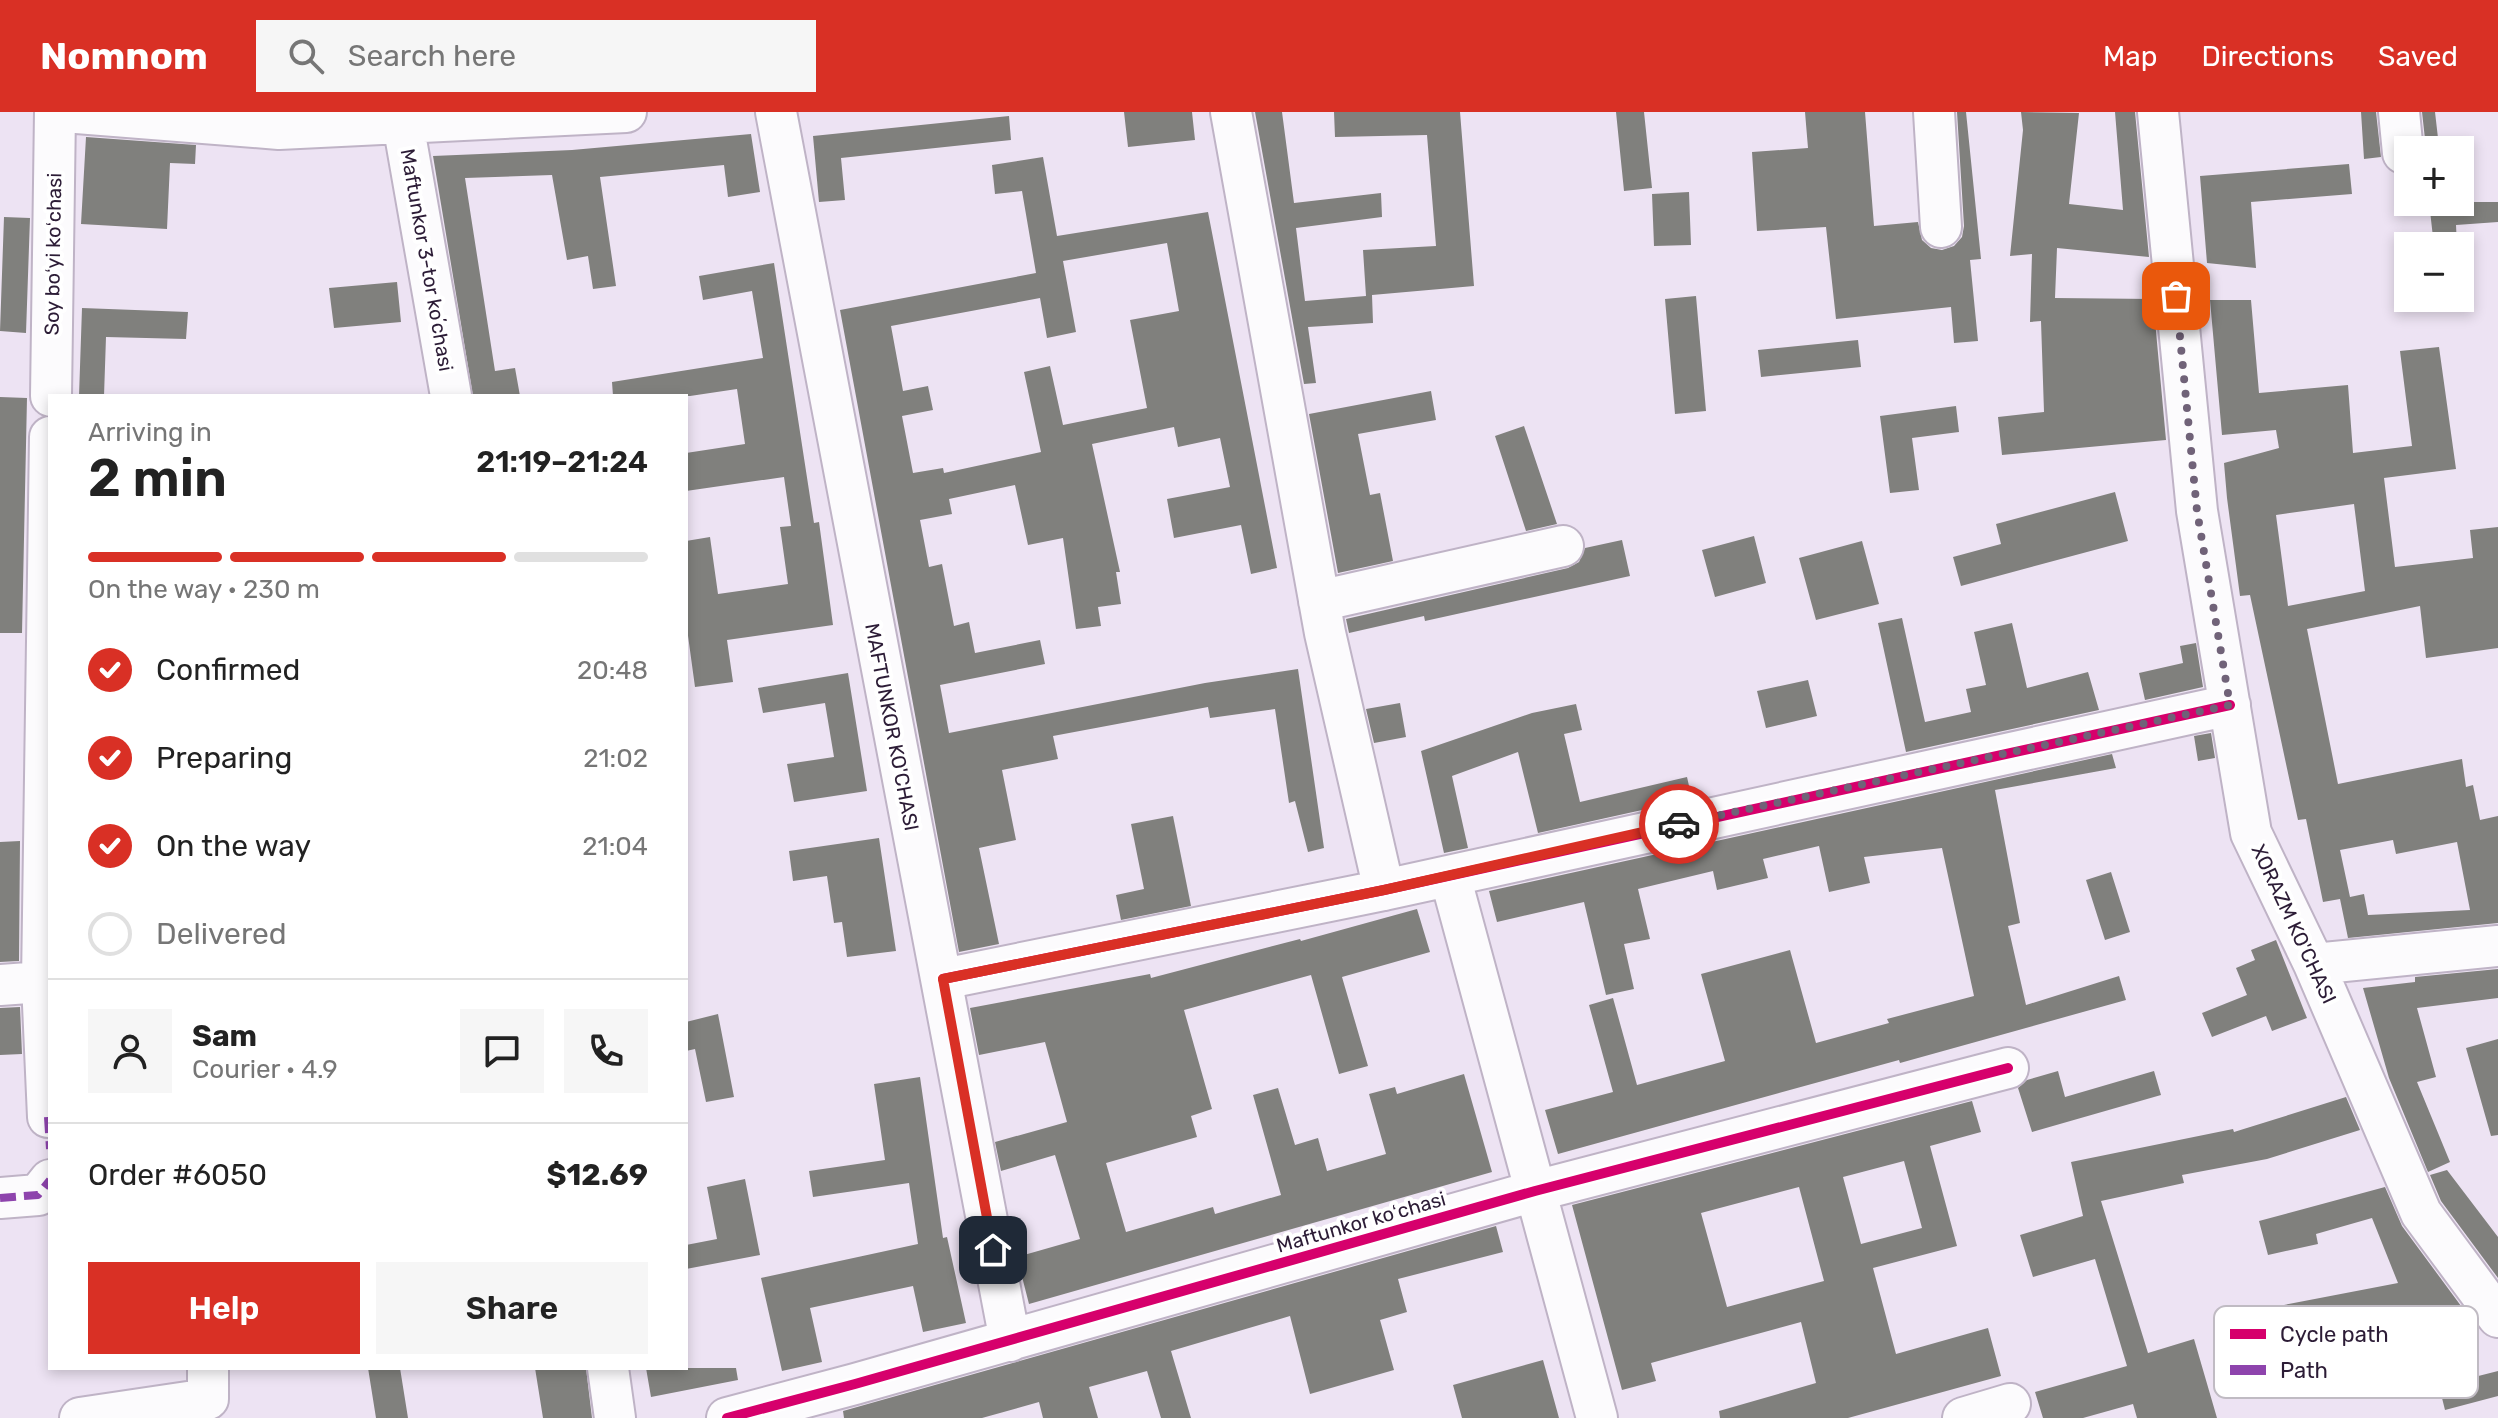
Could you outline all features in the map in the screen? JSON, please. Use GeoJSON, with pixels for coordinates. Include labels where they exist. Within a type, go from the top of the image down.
{"type":"FeatureCollection","features":[{"type":"Feature","properties":{"kind":"street","name":"Soy boʻyi koʻchasi"},"geometry":{"type":"LineString","coordinates":[[51,394],[55,112]]}},
{"type":"Feature","properties":{"kind":"street"},"geometry":{"type":"LineString","coordinates":[[64,112],[195,117],[279,129],[626,112]]}},
{"type":"Feature","properties":{"kind":"street","name":"MAFTUNKOR KO'CHASI"},"geometry":{"type":"LineString","coordinates":[[776,112],[1010,1341]]}},
{"type":"Feature","properties":{"kind":"street"},"geometry":{"type":"LineString","coordinates":[[1231,112],[1319,601],[1384,890]]}},
{"type":"Feature","properties":{"kind":"street"},"geometry":{"type":"LineString","coordinates":[[1934,112],[1941,227]]}},
{"type":"Feature","properties":{"kind":"street","name":"XORAZM KO'CHASI"},"geometry":{"type":"LineString","coordinates":[[2158,112],[2197,511],[2251,833],[2314,964],[2421,1213],[2498,1317]]}},
{"type":"Feature","properties":{"kind":"street"},"geometry":{"type":"LineString","coordinates":[[2399,112],[2401,136]]}},
{"type":"Feature","properties":{"kind":"street","name":"Maftunkor 3-tor koʼchasi"},"geometry":{"type":"LineString","coordinates":[[403,123],[451,394]]}},
{"type":"Feature","properties":{"kind":"street"},"geometry":{"type":"LineString","coordinates":[[1319,601],[1563,546]]}},
{"type":"Feature","properties":{"kind":"street"},"geometry":{"type":"LineString","coordinates":[[48,573],[42,982],[48,1107]]}},
{"type":"Feature","properties":{"kind":"street"},"geometry":{"type":"LineString","coordinates":[[943,979],[1450,876],[2230,705]]}},
{"type":"Feature","properties":{"kind":"street"},"geometry":{"type":"LineString","coordinates":[[1450,876],[1597,1418]]}},
{"type":"Feature","properties":{"kind":"street"},"geometry":{"type":"LineString","coordinates":[[2314,964],[2498,946]]}},
{"type":"Feature","properties":{"kind":"street"},"geometry":{"type":"LineString","coordinates":[[0,985],[42,982]]}},
{"type":"Feature","properties":{"kind":"street","name":"Maftunkor koʻchasi"},"geometry":{"type":"LineString","coordinates":[[727,1418],[1010,1341],[1535,1191],[2008,1068]]}},
{"type":"Feature","properties":{"kind":"street"},"geometry":{"type":"LineString","coordinates":[[0,1198],[38,1195],[48,1182]]}},
{"type":"Feature","properties":{"kind":"street"},"geometry":{"type":"LineString","coordinates":[[608,1370],[615,1418]]}},
{"type":"Feature","properties":{"kind":"street"},"geometry":{"type":"LineString","coordinates":[[80,1418],[208,1395]]}},
{"type":"Feature","properties":{"kind":"street"},"geometry":{"type":"LineString","coordinates":[[1963,1418],[2010,1404]]}},
{"type":"Feature","properties":{"kind":"building"},"geometry":{"type":"Polygon","coordinates":[[[1124,112],[1192,112],[1195,140],[1128,147],[1124,112]]]}},
{"type":"Feature","properties":{"kind":"building"},"geometry":{"type":"Polygon","coordinates":[[[1255,112],[1282,112],[1294,203],[1381,193],[1382,217],[1296,228],[1305,301],[1366,296],[1363,250],[1436,246],[1427,135],[1335,137],[1334,112],[1460,112],[1474,286],[1372,295],[1373,323],[1308,327],[1316,383],[1304,384],[1255,112]]]}},
{"type":"Feature","properties":{"kind":"building"},"geometry":{"type":"Polygon","coordinates":[[[1616,112],[1644,112],[1652,188],[1624,191],[1616,112]]]}},
{"type":"Feature","properties":{"kind":"building"},"geometry":{"type":"Polygon","coordinates":[[[1805,112],[1865,112],[1874,226],[1918,222],[1922,240],[1931,248],[1942,250],[1954,246],[1962,237],[1964,226],[1957,112],[1966,112],[1981,259],[1970,260],[1978,341],[1954,343],[1951,307],[1836,319],[1826,227],[1757,231],[1752,152],[1808,148],[1805,112]]]}},
{"type":"Feature","properties":{"kind":"building"},"geometry":{"type":"Polygon","coordinates":[[[2021,112],[2079,113],[2069,204],[2123,210],[2115,112],[2135,112],[2149,257],[2057,248],[2055,298],[2153,299],[2166,440],[2002,455],[1998,417],[2044,412],[2041,321],[2030,322],[2032,254],[2010,256],[2023,130],[2021,112]]]}},
{"type":"Feature","properties":{"kind":"building"},"geometry":{"type":"Polygon","coordinates":[[[2361,112],[2376,112],[2381,157],[2364,159],[2361,112]]]}},
{"type":"Feature","properties":{"kind":"building"},"geometry":{"type":"Polygon","coordinates":[[[2422,112],[2435,112],[2438,136],[2425,136],[2422,112]]]}},
{"type":"Feature","properties":{"kind":"building"},"geometry":{"type":"Polygon","coordinates":[[[1009,116],[1011,140],[841,158],[845,200],[819,202],[813,136],[1009,116]]]}},
{"type":"Feature","properties":{"kind":"building"},"geometry":{"type":"Polygon","coordinates":[[[751,134],[760,192],[728,197],[724,165],[600,177],[616,286],[593,289],[588,256],[567,260],[552,175],[465,178],[495,371],[515,368],[520,394],[473,394],[433,156],[572,150],[751,134]]]}},
{"type":"Feature","properties":{"kind":"building"},"geometry":{"type":"Polygon","coordinates":[[[86,137],[196,145],[195,164],[170,163],[167,229],[81,224],[86,137]]]}},
{"type":"Feature","properties":{"kind":"building"},"geometry":{"type":"Polygon","coordinates":[[[1043,157],[1057,236],[1208,212],[1277,568],[1251,574],[1241,525],[1174,538],[1167,499],[1230,487],[1220,438],[1178,447],[1174,427],[1092,444],[1120,572],[1116,572],[1121,604],[1098,607],[1101,626],[1076,629],[1063,538],[1028,545],[1015,485],[949,499],[952,514],[920,520],[929,567],[942,564],[954,626],[969,622],[975,653],[1040,640],[1045,664],[940,685],[949,733],[1205,683],[1298,669],[1324,848],[1308,852],[1295,801],[1289,803],[1275,709],[1210,718],[1208,707],[1053,736],[1058,759],[1002,770],[1016,840],[979,848],[999,944],[959,952],[840,310],[1036,273],[1022,191],[995,194],[992,165],[1043,157]],[[1167,243],[1063,261],[1076,332],[1047,338],[1040,298],[891,326],[903,391],[928,386],[933,410],[902,416],[913,473],[943,468],[944,473],[1041,452],[1024,372],[1050,366],[1063,425],[1147,408],[1130,320],[1179,311],[1167,243]]]}},
{"type":"Feature","properties":{"kind":"building"},"geometry":{"type":"Polygon","coordinates":[[[2349,164],[2352,194],[2251,202],[2256,268],[2207,263],[2200,176],[2349,164]]]}},
{"type":"Feature","properties":{"kind":"building"},"geometry":{"type":"Polygon","coordinates":[[[1689,192],[1691,245],[1654,246],[1652,194],[1689,192]]]}},
{"type":"Feature","properties":{"kind":"building"},"geometry":{"type":"Polygon","coordinates":[[[2474,202],[2498,202],[2498,222],[2456,225],[2456,232],[2432,232],[2431,216],[2474,216],[2474,202]]]}},
{"type":"Feature","properties":{"kind":"building"},"geometry":{"type":"Polygon","coordinates":[[[4,217],[30,218],[26,333],[0,331],[4,217]]]}},
{"type":"Feature","properties":{"kind":"building"},"geometry":{"type":"Polygon","coordinates":[[[774,263],[814,523],[819,522],[833,625],[727,640],[733,682],[695,687],[688,636],[688,541],[710,537],[718,594],[788,584],[780,527],[791,526],[784,477],[688,491],[688,453],[745,444],[737,389],[690,396],[613,394],[612,382],[763,358],[752,291],[703,300],[699,276],[774,263]]]}},
{"type":"Feature","properties":{"kind":"building"},"geometry":{"type":"Polygon","coordinates":[[[397,282],[401,322],[334,328],[329,288],[397,282]]]}},
{"type":"Feature","properties":{"kind":"building"},"geometry":{"type":"Polygon","coordinates":[[[1696,296],[1706,411],[1675,414],[1665,299],[1696,296]]]}},
{"type":"Feature","properties":{"kind":"building"},"geometry":{"type":"Polygon","coordinates":[[[2210,300],[2251,300],[2259,393],[2348,385],[2353,453],[2412,446],[2400,351],[2439,347],[2456,469],[2384,478],[2395,567],[2473,558],[2470,530],[2498,527],[2498,648],[2426,658],[2420,606],[2307,629],[2338,784],[2462,759],[2466,787],[2473,785],[2480,820],[2498,816],[2498,923],[2348,938],[2340,899],[2323,902],[2306,819],[2298,820],[2250,595],[2240,596],[2227,498],[2224,463],[2279,448],[2276,430],[2222,435],[2210,300]],[[2354,504],[2276,515],[2288,606],[2365,591],[2354,504]],[[2393,840],[2340,850],[2350,897],[2364,894],[2368,915],[2470,910],[2457,842],[2396,854],[2393,840]]]}},
{"type":"Feature","properties":{"kind":"building"},"geometry":{"type":"Polygon","coordinates":[[[82,308],[188,312],[186,339],[106,337],[104,394],[79,394],[82,308]]]}},
{"type":"Feature","properties":{"kind":"building"},"geometry":{"type":"Polygon","coordinates":[[[1858,340],[1861,367],[1761,377],[1758,350],[1858,340]]]}},
{"type":"Feature","properties":{"kind":"building"},"geometry":{"type":"Polygon","coordinates":[[[1431,391],[1436,420],[1358,434],[1370,495],[1380,493],[1393,561],[1338,573],[1309,414],[1431,391]]]}},
{"type":"Feature","properties":{"kind":"building"},"geometry":{"type":"Polygon","coordinates":[[[0,397],[27,398],[22,633],[0,633],[0,397]]]}},
{"type":"Feature","properties":{"kind":"building"},"geometry":{"type":"Polygon","coordinates":[[[1956,406],[1959,432],[1912,438],[1919,490],[1890,493],[1880,416],[1956,406]]]}},
{"type":"Feature","properties":{"kind":"building"},"geometry":{"type":"Polygon","coordinates":[[[1524,426],[1557,524],[1526,531],[1495,436],[1524,426]]]}},
{"type":"Feature","properties":{"kind":"building"},"geometry":{"type":"Polygon","coordinates":[[[2115,492],[2128,541],[1961,586],[1953,557],[2001,544],[1996,524],[2115,492]]]}},
{"type":"Feature","properties":{"kind":"building"},"geometry":{"type":"Polygon","coordinates":[[[1754,536],[1766,583],[1715,597],[1702,550],[1754,536]]]}},
{"type":"Feature","properties":{"kind":"building"},"geometry":{"type":"Polygon","coordinates":[[[1622,540],[1630,576],[1425,621],[1424,616],[1349,633],[1346,619],[1568,568],[1579,562],[1585,548],[1622,540]]]}},
{"type":"Feature","properties":{"kind":"building"},"geometry":{"type":"Polygon","coordinates":[[[1862,541],[1879,604],[1816,620],[1799,558],[1862,541]]]}},
{"type":"Feature","properties":{"kind":"building"},"geometry":{"type":"Polygon","coordinates":[[[1902,618],[1925,722],[1971,712],[1966,689],[1986,685],[1974,632],[2012,623],[2027,688],[2088,672],[2099,710],[1906,752],[1878,623],[1902,618]]]}},
{"type":"Feature","properties":{"kind":"building"},"geometry":{"type":"Polygon","coordinates":[[[2196,643],[2203,687],[2145,700],[2139,673],[2183,663],[2180,646],[2196,643]]]}},
{"type":"Feature","properties":{"kind":"building"},"geometry":{"type":"Polygon","coordinates":[[[848,673],[867,791],[794,802],[787,764],[834,757],[825,703],[763,713],[758,688],[848,673]]]}},
{"type":"Feature","properties":{"kind":"building"},"geometry":{"type":"Polygon","coordinates":[[[1808,680],[1817,716],[1766,728],[1757,691],[1808,680]]]}},
{"type":"Feature","properties":{"kind":"building"},"geometry":{"type":"Polygon","coordinates":[[[1400,703],[1406,737],[1374,743],[1366,709],[1400,703]]]}},
{"type":"Feature","properties":{"kind":"building"},"geometry":{"type":"Polygon","coordinates":[[[1576,704],[1582,730],[1564,734],[1580,802],[1687,777],[1692,799],[1538,833],[1518,752],[1452,776],[1468,848],[1444,853],[1421,751],[1532,713],[1576,704]]]}},
{"type":"Feature","properties":{"kind":"building"},"geometry":{"type":"Polygon","coordinates":[[[2211,733],[2215,758],[2198,761],[2194,736],[2211,733]]]}},
{"type":"Feature","properties":{"kind":"building"},"geometry":{"type":"Polygon","coordinates":[[[2112,754],[2116,768],[1995,790],[2020,923],[2008,926],[2026,1005],[2119,976],[2126,1000],[1558,1154],[1545,1110],[1613,1092],[1589,1005],[1613,998],[1637,1085],[1725,1061],[1701,974],[1790,950],[1816,1043],[1889,1023],[1887,1019],[1974,996],[1942,848],[1864,857],[1870,883],[1829,892],[1819,846],[1763,859],[1768,878],[1717,890],[1713,871],[1638,889],[1650,939],[1624,944],[1634,989],[1606,995],[1584,902],[1497,922],[1489,891],[2112,754]]]}},
{"type":"Feature","properties":{"kind":"building"},"geometry":{"type":"Polygon","coordinates":[[[1173,816],[1191,906],[1121,920],[1116,895],[1144,889],[1131,824],[1173,816]]]}},
{"type":"Feature","properties":{"kind":"building"},"geometry":{"type":"Polygon","coordinates":[[[879,838],[896,951],[847,957],[842,922],[834,923],[827,876],[793,881],[789,851],[879,838]]]}},
{"type":"Feature","properties":{"kind":"building"},"geometry":{"type":"Polygon","coordinates":[[[20,841],[19,961],[0,962],[0,842],[20,841]]]}},
{"type":"Feature","properties":{"kind":"building"},"geometry":{"type":"Polygon","coordinates":[[[2111,872],[2130,932],[2105,940],[2086,880],[2111,872]]]}},
{"type":"Feature","properties":{"kind":"building"},"geometry":{"type":"Polygon","coordinates":[[[1417,909],[1430,952],[1342,977],[1368,1066],[1339,1074],[1311,975],[1184,1010],[1212,1109],[1191,1116],[1197,1137],[1106,1163],[1126,1232],[1213,1207],[1215,1214],[1281,1195],[1253,1095],[1278,1088],[1295,1145],[1318,1138],[1327,1171],[1386,1154],[1369,1094],[1395,1087],[1397,1094],[1464,1074],[1492,1172],[1029,1304],[1017,1257],[1080,1239],[1055,1155],[1001,1171],[995,1142],[1067,1122],[1045,1042],[979,1055],[970,1008],[1150,974],[1151,978],[1417,909]]]}},
{"type":"Feature","properties":{"kind":"building"},"geometry":{"type":"Polygon","coordinates":[[[2276,940],[2307,1018],[2272,1031],[2266,1016],[2212,1037],[2202,1013],[2247,995],[2236,968],[2255,960],[2251,950],[2276,940]]]}},
{"type":"Feature","properties":{"kind":"building"},"geometry":{"type":"Polygon","coordinates":[[[2498,969],[2498,998],[2417,1008],[2436,1077],[2417,1082],[2450,1162],[2428,1172],[2389,1078],[2363,988],[2415,982],[2415,977],[2498,969]]]}},
{"type":"Feature","properties":{"kind":"building"},"geometry":{"type":"Polygon","coordinates":[[[20,1007],[22,1054],[0,1055],[0,1008],[20,1007]]]}},
{"type":"Feature","properties":{"kind":"building"},"geometry":{"type":"Polygon","coordinates":[[[718,1014],[734,1097],[706,1102],[695,1049],[688,1051],[688,1022],[718,1014]]]}},
{"type":"Feature","properties":{"kind":"building"},"geometry":{"type":"Polygon","coordinates":[[[2498,1039],[2498,1135],[2491,1136],[2466,1048],[2498,1039]]]}},
{"type":"Feature","properties":{"kind":"building"},"geometry":{"type":"Polygon","coordinates":[[[2058,1071],[2065,1097],[2154,1071],[2161,1095],[2032,1132],[2018,1088],[2027,1080],[2058,1071]]]}},
{"type":"Feature","properties":{"kind":"building"},"geometry":{"type":"Polygon","coordinates":[[[920,1077],[943,1238],[947,1237],[966,1323],[923,1332],[913,1286],[810,1308],[822,1362],[782,1371],[761,1278],[918,1244],[909,1183],[813,1197],[809,1171],[885,1160],[874,1084],[920,1077]]]}},
{"type":"Feature","properties":{"kind":"building"},"geometry":{"type":"Polygon","coordinates":[[[2346,1097],[2360,1130],[2267,1159],[2182,1175],[2184,1183],[2101,1201],[2148,1353],[2194,1339],[2217,1418],[2137,1418],[2133,1404],[2083,1418],[2043,1418],[2035,1392],[2127,1366],[2095,1259],[2033,1277],[2020,1235],[2083,1216],[2071,1162],[2233,1129],[2234,1132],[2346,1097]]]}},
{"type":"Feature","properties":{"kind":"building"},"geometry":{"type":"Polygon","coordinates":[[[1972,1101],[1981,1132],[1930,1146],[1957,1246],[1873,1268],[1896,1354],[1988,1328],[2001,1376],[1848,1418],[1720,1418],[1719,1411],[1816,1383],[1801,1322],[1651,1363],[1656,1381],[1622,1390],[1572,1205],[1972,1101]],[[1904,1161],[1843,1177],[1861,1244],[1922,1228],[1904,1161]],[[1799,1187],[1701,1213],[1727,1307],[1824,1281],[1799,1187]]]}},
{"type":"Feature","properties":{"kind":"building"},"geometry":{"type":"Polygon","coordinates":[[[2447,1170],[2498,1237],[2498,1278],[2441,1201],[2430,1175],[2447,1170]]]}},
{"type":"Feature","properties":{"kind":"building"},"geometry":{"type":"Polygon","coordinates":[[[745,1179],[760,1255],[688,1269],[688,1245],[717,1239],[707,1187],[745,1179]]]}},
{"type":"Feature","properties":{"kind":"building"},"geometry":{"type":"Polygon","coordinates":[[[2385,1187],[2402,1226],[2461,1306],[2284,1306],[2398,1283],[2372,1218],[2316,1234],[2318,1244],[2268,1255],[2259,1221],[2385,1187]]]}},
{"type":"Feature","properties":{"kind":"building"},"geometry":{"type":"Polygon","coordinates":[[[1496,1226],[1503,1252],[1398,1279],[1407,1312],[1380,1320],[1394,1370],[1310,1394],[1290,1316],[1171,1351],[1191,1418],[1161,1418],[1147,1371],[1089,1387],[1098,1418],[1043,1418],[1039,1402],[982,1418],[844,1418],[843,1411],[1496,1226]]]}},
{"type":"Feature","properties":{"kind":"building"},"geometry":{"type":"Polygon","coordinates":[[[1543,1360],[1559,1418],[1462,1418],[1453,1385],[1543,1360]]]}},
{"type":"Feature","properties":{"kind":"building"},"geometry":{"type":"Polygon","coordinates":[[[736,1368],[738,1380],[651,1397],[646,1370],[736,1368]]]}},
{"type":"Feature","properties":{"kind":"building"},"geometry":{"type":"Polygon","coordinates":[[[368,1370],[400,1370],[408,1418],[376,1418],[368,1370]]]}},
{"type":"Feature","properties":{"kind":"building"},"geometry":{"type":"Polygon","coordinates":[[[535,1370],[586,1370],[592,1418],[543,1418],[535,1370]]]}},
{"type":"Feature","properties":{"kind":"building"},"geometry":{"type":"Polygon","coordinates":[[[2498,1371],[2498,1396],[2445,1410],[2442,1398],[2478,1398],[2478,1376],[2498,1371]]]}},
{"type":"Feature","properties":{"kind":"marked path"},"geometry":{"type":"LineString","coordinates":[[0,1198],[38,1195],[48,1182]]}},
{"type":"Feature","properties":{"kind":"cycle path"},"geometry":{"type":"LineString","coordinates":[[943,979],[1384,890],[2230,705]]}},
{"type":"Feature","properties":{"kind":"cycle path"},"geometry":{"type":"LineString","coordinates":[[727,1418],[1535,1191],[2008,1068]]}},
{"type":"Feature","properties":{"kind":"way so far"},"geometry":{"type":"LineString","coordinates":[[1679,824],[2230,705],[2197,511],[2176,296]]}},
{"type":"Feature","properties":{"kind":"route"},"geometry":{"type":"LineString","coordinates":[[993,1250],[943,979],[1384,890],[1679,824]]}}]}
